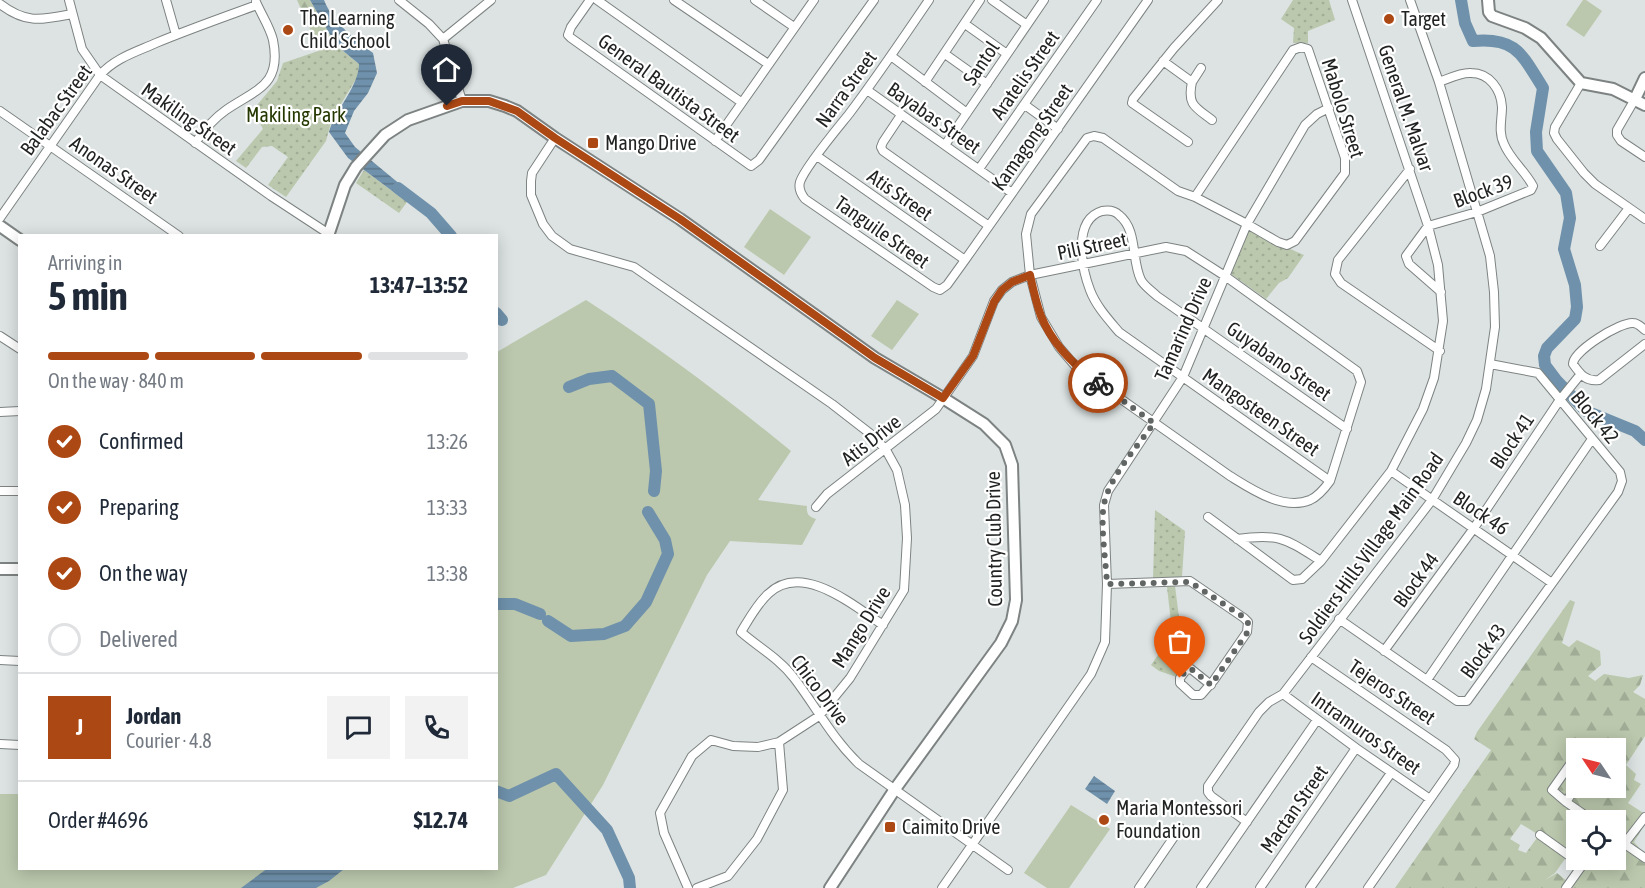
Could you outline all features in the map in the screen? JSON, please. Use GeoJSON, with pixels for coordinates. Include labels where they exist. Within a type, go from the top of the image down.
{"type":"FeatureCollection","features":[{"type":"Feature","properties":{"kind":"street","name":"Makiling Street"},"geometry":{"type":"LineString","coordinates":[[69,0],[82,49],[100,75],[328,234]]}},
{"type":"Feature","properties":{"kind":"street"},"geometry":{"type":"LineString","coordinates":[[166,0],[176,35]]}},
{"type":"Feature","properties":{"kind":"street"},"geometry":{"type":"LineString","coordinates":[[399,0],[429,24],[443,39],[462,101]]}},
{"type":"Feature","properties":{"kind":"street"},"geometry":{"type":"LineString","coordinates":[[443,39],[491,0]]}},
{"type":"Feature","properties":{"kind":"street","name":"General Bautista Street"},"geometry":{"type":"LineString","coordinates":[[590,0],[568,35],[747,165],[752,166],[759,160],[874,0]]}},
{"type":"Feature","properties":{"kind":"street"},"geometry":{"type":"LineString","coordinates":[[597,0],[741,102]]}},
{"type":"Feature","properties":{"kind":"street"},"geometry":{"type":"LineString","coordinates":[[674,0],[768,64]]}},
{"type":"Feature","properties":{"kind":"street"},"geometry":{"type":"LineString","coordinates":[[755,0],[794,27]]}},
{"type":"Feature","properties":{"kind":"street"},"geometry":{"type":"LineString","coordinates":[[715,141],[814,0]]}},
{"type":"Feature","properties":{"kind":"street","name":"Narra Street"},"geometry":{"type":"LineString","coordinates":[[805,199],[800,191],[801,180],[929,0]]}},
{"type":"Feature","properties":{"kind":"street"},"geometry":{"type":"LineString","coordinates":[[925,82],[980,0]]}},
{"type":"Feature","properties":{"kind":"street"},"geometry":{"type":"LineString","coordinates":[[992,0],[1027,25]]}},
{"type":"Feature","properties":{"kind":"street","name":"Santol"},"geometry":{"type":"LineString","coordinates":[[945,145],[1044,0]]}},
{"type":"Feature","properties":{"kind":"street","name":"Aratelis Street"},"geometry":{"type":"LineString","coordinates":[[979,169],[1097,0]]}},
{"type":"Feature","properties":{"kind":"street","name":"Kamagong Street"},"geometry":{"type":"LineString","coordinates":[[940,290],[947,285],[965,260],[1148,0]]}},
{"type":"Feature","properties":{"kind":"street"},"geometry":{"type":"LineString","coordinates":[[1188,142],[1132,103],[1163,61],[1218,0]]}},
{"type":"Feature","properties":{"kind":"street","name":"General M. Malvar"},"geometry":{"type":"LineString","coordinates":[[1238,539],[1296,581],[1302,579],[1321,561],[1391,471],[1423,409],[1434,378],[1440,351],[1443,321],[1438,265],[1410,170],[1352,0]]}},
{"type":"Feature","properties":{"kind":"street","name":"Soldiers Hills Village Main Road"},"geometry":{"type":"LineString","coordinates":[[1246,822],[1211,796],[1208,786],[1259,712],[1269,702],[1283,694],[1432,500],[1477,420],[1486,389],[1495,327],[1490,256],[1439,82],[1410,0]]}},
{"type":"Feature","properties":{"kind":"street"},"geometry":{"type":"LineString","coordinates":[[1488,0],[1489,12],[1492,16],[1525,28],[1541,38],[1581,83],[1613,88],[1645,105]]}},
{"type":"Feature","properties":{"kind":"street"},"geometry":{"type":"LineString","coordinates":[[195,143],[206,127],[225,111],[257,92],[270,78],[275,60],[272,38],[256,2]]}},
{"type":"Feature","properties":{"kind":"street","name":"Balabac Street"},"geometry":{"type":"LineString","coordinates":[[0,218],[108,65],[256,2]]}},
{"type":"Feature","properties":{"kind":"street"},"geometry":{"type":"LineString","coordinates":[[0,4],[27,19],[45,19],[72,14]]}},
{"type":"Feature","properties":{"kind":"street"},"geometry":{"type":"LineString","coordinates":[[964,24],[1007,54]]}},
{"type":"Feature","properties":{"kind":"street","name":"Mabolo Street"},"geometry":{"type":"LineString","coordinates":[[1301,47],[1308,49],[1329,108],[1345,158],[1345,173],[1295,241],[1287,245],[1278,242],[1195,197],[1293,50],[1301,47]]}},
{"type":"Feature","properties":{"kind":"street"},"geometry":{"type":"LineString","coordinates":[[945,54],[987,84]]}},
{"type":"Feature","properties":{"kind":"street"},"geometry":{"type":"LineString","coordinates":[[891,56],[967,113]]}},
{"type":"Feature","properties":{"kind":"street"},"geometry":{"type":"LineString","coordinates":[[1163,61],[1192,82]]}},
{"type":"Feature","properties":{"kind":"street"},"geometry":{"type":"LineString","coordinates":[[1201,68],[1192,82],[1190,100],[1212,120]]}},
{"type":"Feature","properties":{"kind":"street","name":"Block 39"},"geometry":{"type":"LineString","coordinates":[[1428,226],[1477,212],[1531,190],[1533,186],[1504,144],[1500,132],[1502,103],[1495,85],[1484,76],[1470,72],[1439,82]]}},
{"type":"Feature","properties":{"kind":"street"},"geometry":{"type":"LineString","coordinates":[[1645,78],[1619,126],[1617,135],[1621,141],[1645,157]]}},
{"type":"Feature","properties":{"kind":"street"},"geometry":{"type":"LineString","coordinates":[[1581,83],[1555,127],[1554,133],[1595,184],[1645,219]]}},
{"type":"Feature","properties":{"kind":"street","name":"Bayabas Street"},"geometry":{"type":"LineString","coordinates":[[867,90],[1012,194]]}},
{"type":"Feature","properties":{"kind":"street","name":"Country Club Drive"},"geometry":{"type":"LineString","coordinates":[[329,234],[345,185],[356,167],[385,135],[408,120],[462,101],[489,101],[505,106],[517,111],[680,219],[875,358],[984,424],[1005,446],[1012,465],[1016,600],[1012,621],[1001,643],[895,789],[830,888]]}},
{"type":"Feature","properties":{"kind":"street"},"geometry":{"type":"LineString","coordinates":[[1025,105],[1058,129]]}},
{"type":"Feature","properties":{"kind":"street","name":"Tamarind Drive"},"geometry":{"type":"LineString","coordinates":[[942,888],[1091,674],[1105,642],[1107,584],[1104,505],[1108,491],[1183,377],[1247,224],[1305,125],[1317,114],[1329,108]]}},
{"type":"Feature","properties":{"kind":"street","name":"Anonas Street"},"geometry":{"type":"LineString","coordinates":[[0,111],[176,234]]}},
{"type":"Feature","properties":{"kind":"street"},"geometry":{"type":"LineString","coordinates":[[901,115],[883,142],[881,147],[883,151],[989,226]]}},
{"type":"Feature","properties":{"kind":"street"},"geometry":{"type":"LineString","coordinates":[[1195,197],[1178,191],[1104,138],[1094,136],[1087,138],[1031,214],[1026,234],[1030,275],[1041,317],[1059,347],[1077,368],[1256,492],[1275,499],[1300,502],[1311,500],[1330,481]]}},
{"type":"Feature","properties":{"kind":"street","name":"Mango Drive"},"geometry":{"type":"LineString","coordinates":[[555,138],[532,173],[531,181],[531,195],[543,224],[552,236],[570,249],[634,267],[832,404],[872,435],[886,450],[897,470],[903,496],[908,538],[904,590],[850,678],[819,716],[778,742],[758,747],[733,746],[711,740],[692,756],[660,813],[664,833],[688,888]]}},
{"type":"Feature","properties":{"kind":"street","name":"Atis Street"},"geometry":{"type":"LineString","coordinates":[[817,156],[965,260]]}},
{"type":"Feature","properties":{"kind":"street"},"geometry":{"type":"LineString","coordinates":[[1410,170],[1338,260],[1335,274],[1341,284],[1440,351]]}},
{"type":"Feature","properties":{"kind":"street","name":"Tanguile Street"},"geometry":{"type":"LineString","coordinates":[[805,199],[940,290]]}},
{"type":"Feature","properties":{"kind":"street"},"geometry":{"type":"LineString","coordinates":[[1600,246],[1629,208]]}},
{"type":"Feature","properties":{"kind":"street","name":"Guyabano Street"},"geometry":{"type":"LineString","coordinates":[[1082,264],[1081,241],[1090,218],[1098,212],[1114,211],[1122,217],[1131,233],[1142,280],[1157,296],[1347,429]]}},
{"type":"Feature","properties":{"kind":"street"},"geometry":{"type":"LineString","coordinates":[[0,226],[18,239]]}},
{"type":"Feature","properties":{"kind":"street"},"geometry":{"type":"LineString","coordinates":[[1428,226],[1406,256],[1409,264],[1441,292]]}},
{"type":"Feature","properties":{"kind":"street","name":"Pili Street"},"geometry":{"type":"LineString","coordinates":[[943,398],[973,356],[994,302],[1002,290],[1012,282],[1030,275],[1166,247],[1186,251],[1225,276],[1357,371],[1361,382],[1330,481]]}},
{"type":"Feature","properties":{"kind":"street","name":"Mangosteen Street"},"geometry":{"type":"LineString","coordinates":[[1082,264],[1090,291],[1101,311],[1119,332],[1330,481]]}},
{"type":"Feature","properties":{"kind":"street"},"geometry":{"type":"LineString","coordinates":[[1645,330],[1638,324],[1628,324],[1594,341],[1572,360],[1580,375],[1599,380],[1645,344]]}},
{"type":"Feature","properties":{"kind":"street"},"geometry":{"type":"LineString","coordinates":[[0,336],[18,348]]}},
{"type":"Feature","properties":{"kind":"street","name":"Block 42"},"geometry":{"type":"LineString","coordinates":[[1490,364],[1538,373],[1620,472],[1622,481],[1618,492],[1552,583]]}},
{"type":"Feature","properties":{"kind":"street","name":"Block 41"},"geometry":{"type":"LineString","coordinates":[[1474,528],[1559,401],[1580,375]]}},
{"type":"Feature","properties":{"kind":"street","name":"Atis Drive"},"geometry":{"type":"LineString","coordinates":[[816,507],[827,494],[936,409],[943,398]]}},
{"type":"Feature","properties":{"kind":"street"},"geometry":{"type":"LineString","coordinates":[[0,412],[18,411]]}},
{"type":"Feature","properties":{"kind":"street"},"geometry":{"type":"LineString","coordinates":[[1427,680],[1592,439]]}},
{"type":"Feature","properties":{"kind":"street","name":"Block 46"},"geometry":{"type":"LineString","coordinates":[[1391,471],[1552,583]]}},
{"type":"Feature","properties":{"kind":"street"},"geometry":{"type":"LineString","coordinates":[[0,491],[18,491]]}},
{"type":"Feature","properties":{"kind":"street"},"geometry":{"type":"LineString","coordinates":[[1208,517],[1238,539],[1283,538],[1321,561]]}},
{"type":"Feature","properties":{"kind":"street","name":"Block 44"},"geometry":{"type":"LineString","coordinates":[[1384,651],[1474,528]]}},
{"type":"Feature","properties":{"kind":"street"},"geometry":{"type":"LineString","coordinates":[[0,569],[18,569]]}},
{"type":"Feature","properties":{"kind":"street","name":"Chico Drive"},"geometry":{"type":"LineString","coordinates":[[883,625],[820,585],[798,582],[781,586],[768,593],[741,632],[794,676],[841,747],[859,764],[895,789]]}},
{"type":"Feature","properties":{"kind":"street"},"geometry":{"type":"LineString","coordinates":[[1107,584],[1190,582],[1245,618],[1248,622],[1247,633],[1211,685]]}},
{"type":"Feature","properties":{"kind":"street","name":"Block 43"},"geometry":{"type":"LineString","coordinates":[[1339,619],[1457,701],[1467,701],[1552,583]]}},
{"type":"Feature","properties":{"kind":"street","name":"Tejeros Street"},"geometry":{"type":"LineString","coordinates":[[1311,657],[1453,755],[1454,765],[1430,799]]}},
{"type":"Feature","properties":{"kind":"street"},"geometry":{"type":"LineString","coordinates":[[0,660],[18,661]]}},
{"type":"Feature","properties":{"kind":"street","name":"Intramuros Street"},"geometry":{"type":"LineString","coordinates":[[1283,694],[1430,799]]}},
{"type":"Feature","properties":{"kind":"street"},"geometry":{"type":"LineString","coordinates":[[1201,888],[1317,720]]}},
{"type":"Feature","properties":{"kind":"street"},"geometry":{"type":"LineString","coordinates":[[697,888],[728,876],[757,839],[783,790],[778,742]]}},
{"type":"Feature","properties":{"kind":"street"},"geometry":{"type":"LineString","coordinates":[[0,744],[18,745]]}},
{"type":"Feature","properties":{"kind":"street","name":"Mactan Street"},"geometry":{"type":"LineString","coordinates":[[1260,888],[1356,748]]}},
{"type":"Feature","properties":{"kind":"street"},"geometry":{"type":"LineString","coordinates":[[1566,770],[1552,790],[1578,810]]}},
{"type":"Feature","properties":{"kind":"street"},"geometry":{"type":"LineString","coordinates":[[1310,888],[1391,772]]}},
{"type":"Feature","properties":{"kind":"street"},"geometry":{"type":"LineString","coordinates":[[895,789],[1008,870]]}},
{"type":"Feature","properties":{"kind":"street"},"geometry":{"type":"LineString","coordinates":[[1566,802],[1569,798]]}},
{"type":"Feature","properties":{"kind":"street"},"geometry":{"type":"LineString","coordinates":[[1368,888],[1430,799]]}},
{"type":"Feature","properties":{"kind":"street"},"geometry":{"type":"LineString","coordinates":[[1626,841],[1645,817]]}},
{"type":"Feature","properties":{"kind":"street"},"geometry":{"type":"LineString","coordinates":[[1139,888],[1180,828]]}},
{"type":"Feature","properties":{"kind":"street"},"geometry":{"type":"LineString","coordinates":[[1540,835],[1566,851]]}},
{"type":"Feature","properties":{"kind":"street"},"geometry":{"type":"LineString","coordinates":[[1626,845],[1645,858]]}},
{"type":"Feature","properties":{"kind":"street"},"geometry":{"type":"LineString","coordinates":[[1566,888],[1578,870]]}},
{"type":"Feature","properties":{"kind":"green space"},"geometry":{"type":"Polygon","coordinates":[[[297,0],[310,0],[336,45],[320,51],[297,0]]]}},
{"type":"Feature","properties":{"kind":"green space"},"geometry":{"type":"Polygon","coordinates":[[[1293,0],[1329,0],[1335,20],[1308,31],[1308,43],[1293,43],[1294,28],[1281,19],[1293,0]]]}},
{"type":"Feature","properties":{"kind":"green space"},"geometry":{"type":"Polygon","coordinates":[[[1583,0],[1602,11],[1584,37],[1566,25],[1583,0]]]}},
{"type":"Feature","properties":{"kind":"green space","name":"Makiling Park"},"geometry":{"type":"Polygon","coordinates":[[[336,45],[359,64],[359,74],[332,119],[326,141],[286,197],[268,185],[288,157],[272,146],[262,147],[246,168],[236,161],[263,129],[253,110],[277,81],[283,63],[336,45]]]}},
{"type":"Feature","properties":{"kind":"green space"},"geometry":{"type":"Polygon","coordinates":[[[364,170],[407,202],[399,213],[356,183],[364,170]]]}},
{"type":"Feature","properties":{"kind":"green space"},"geometry":{"type":"Polygon","coordinates":[[[770,209],[811,237],[784,275],[744,247],[770,209]]]}},
{"type":"Feature","properties":{"kind":"green space"},"geometry":{"type":"Polygon","coordinates":[[[1249,231],[1304,255],[1288,278],[1279,283],[1266,299],[1231,274],[1249,231]]]}},
{"type":"Feature","properties":{"kind":"green space"},"geometry":{"type":"Polygon","coordinates":[[[586,300],[690,372],[791,451],[758,500],[807,506],[808,515],[816,519],[802,545],[730,541],[707,575],[603,785],[546,875],[513,888],[0,888],[0,794],[18,794],[18,870],[498,870],[498,351],[586,300]]]}},
{"type":"Feature","properties":{"kind":"green space"},"geometry":{"type":"Polygon","coordinates":[[[897,300],[919,314],[892,350],[871,336],[897,300]]]}},
{"type":"Feature","properties":{"kind":"green space"},"geometry":{"type":"Polygon","coordinates":[[[1155,510],[1185,531],[1182,577],[1153,578],[1155,510]]]}},
{"type":"Feature","properties":{"kind":"green space"},"geometry":{"type":"Polygon","coordinates":[[[1175,586],[1181,633],[1168,660],[1181,671],[1177,677],[1159,671],[1151,665],[1172,631],[1167,587],[1175,586]]]}},
{"type":"Feature","properties":{"kind":"green space"},"geometry":{"type":"Polygon","coordinates":[[[1570,600],[1575,602],[1562,643],[1569,647],[1577,640],[1600,651],[1601,665],[1588,676],[1595,681],[1604,674],[1629,678],[1643,675],[1640,685],[1633,692],[1645,699],[1645,736],[1626,765],[1636,774],[1634,780],[1641,784],[1628,803],[1645,814],[1645,824],[1634,842],[1645,855],[1645,888],[1395,888],[1491,750],[1474,739],[1570,600]],[[1521,824],[1510,839],[1520,845],[1518,850],[1526,853],[1539,835],[1521,824]]]}},
{"type":"Feature","properties":{"kind":"green space"},"geometry":{"type":"Polygon","coordinates":[[[1071,805],[1110,829],[1069,888],[1047,888],[1024,873],[1071,805]]]}},
{"type":"Feature","properties":{"kind":"water"},"geometry":{"type":"Polygon","coordinates":[[[310,0],[324,0],[338,23],[373,53],[377,73],[368,93],[354,111],[345,133],[355,147],[413,195],[407,202],[348,158],[329,132],[355,81],[359,64],[336,45],[310,0]]]}},
{"type":"Feature","properties":{"kind":"water"},"geometry":{"type":"Polygon","coordinates":[[[1094,776],[1115,791],[1107,804],[1085,789],[1094,776]]]}},
{"type":"Feature","properties":{"kind":"water"},"geometry":{"type":"Polygon","coordinates":[[[265,870],[343,870],[316,888],[241,888],[265,870]]]}},
{"type":"Feature","properties":{"kind":"waterway"},"geometry":{"type":"LineString","coordinates":[[1461,0],[1465,23],[1473,41],[1500,42],[1509,45],[1523,58],[1543,88],[1536,132],[1537,151],[1566,193],[1570,218],[1564,249],[1575,285],[1577,307],[1575,319],[1547,348],[1544,356],[1545,365],[1586,411],[1635,431],[1645,440]]}},
{"type":"Feature","properties":{"kind":"waterway"},"geometry":{"type":"LineString","coordinates":[[398,188],[431,213],[449,234]]}},
{"type":"Feature","properties":{"kind":"waterway"},"geometry":{"type":"LineString","coordinates":[[498,315],[502,320]]}},
{"type":"Feature","properties":{"kind":"waterway"},"geometry":{"type":"LineString","coordinates":[[569,387],[589,379],[612,376],[649,404],[656,471],[654,491]]}},
{"type":"Feature","properties":{"kind":"waterway"},"geometry":{"type":"LineString","coordinates":[[548,621],[571,636],[604,634],[625,626],[646,602],[668,554],[665,540],[648,512]]}},
{"type":"Feature","properties":{"kind":"waterway"},"geometry":{"type":"LineString","coordinates":[[498,604],[515,604],[540,614]]}},
{"type":"Feature","properties":{"kind":"waterway"},"geometry":{"type":"LineString","coordinates":[[498,792],[509,796],[556,774],[607,830],[629,878],[630,888]]}},
{"type":"Feature","properties":{"kind":"way so far"},"geometry":{"type":"LineString","coordinates":[[1098,383],[1154,423],[1108,491],[1103,520],[1107,584],[1190,582],[1248,622],[1247,633],[1211,685],[1191,669],[1180,678]]}},
{"type":"Feature","properties":{"kind":"place","name":"Target"},"geometry":{"type":"Point","coordinates":[1389,19]}},
{"type":"Feature","properties":{"kind":"place","name":"The Learning Child School"},"geometry":{"type":"Point","coordinates":[288,30]}},
{"type":"Feature","properties":{"kind":"place","name":"Mango Drive"},"geometry":{"type":"Point","coordinates":[593,143]}},
{"type":"Feature","properties":{"kind":"place","name":"Maria Montessori Foundation"},"geometry":{"type":"Point","coordinates":[1104,820]}},
{"type":"Feature","properties":{"kind":"place","name":"Caimito Drive"},"geometry":{"type":"Point","coordinates":[890,827]}},
{"type":"Feature","properties":{"kind":"route"},"geometry":{"type":"LineString","coordinates":[[447,106],[462,101],[489,101],[517,111],[680,219],[875,358],[943,398],[973,356],[994,302],[1002,290],[1012,282],[1030,275],[1041,317],[1059,347],[1077,368],[1098,383]]}}]}
